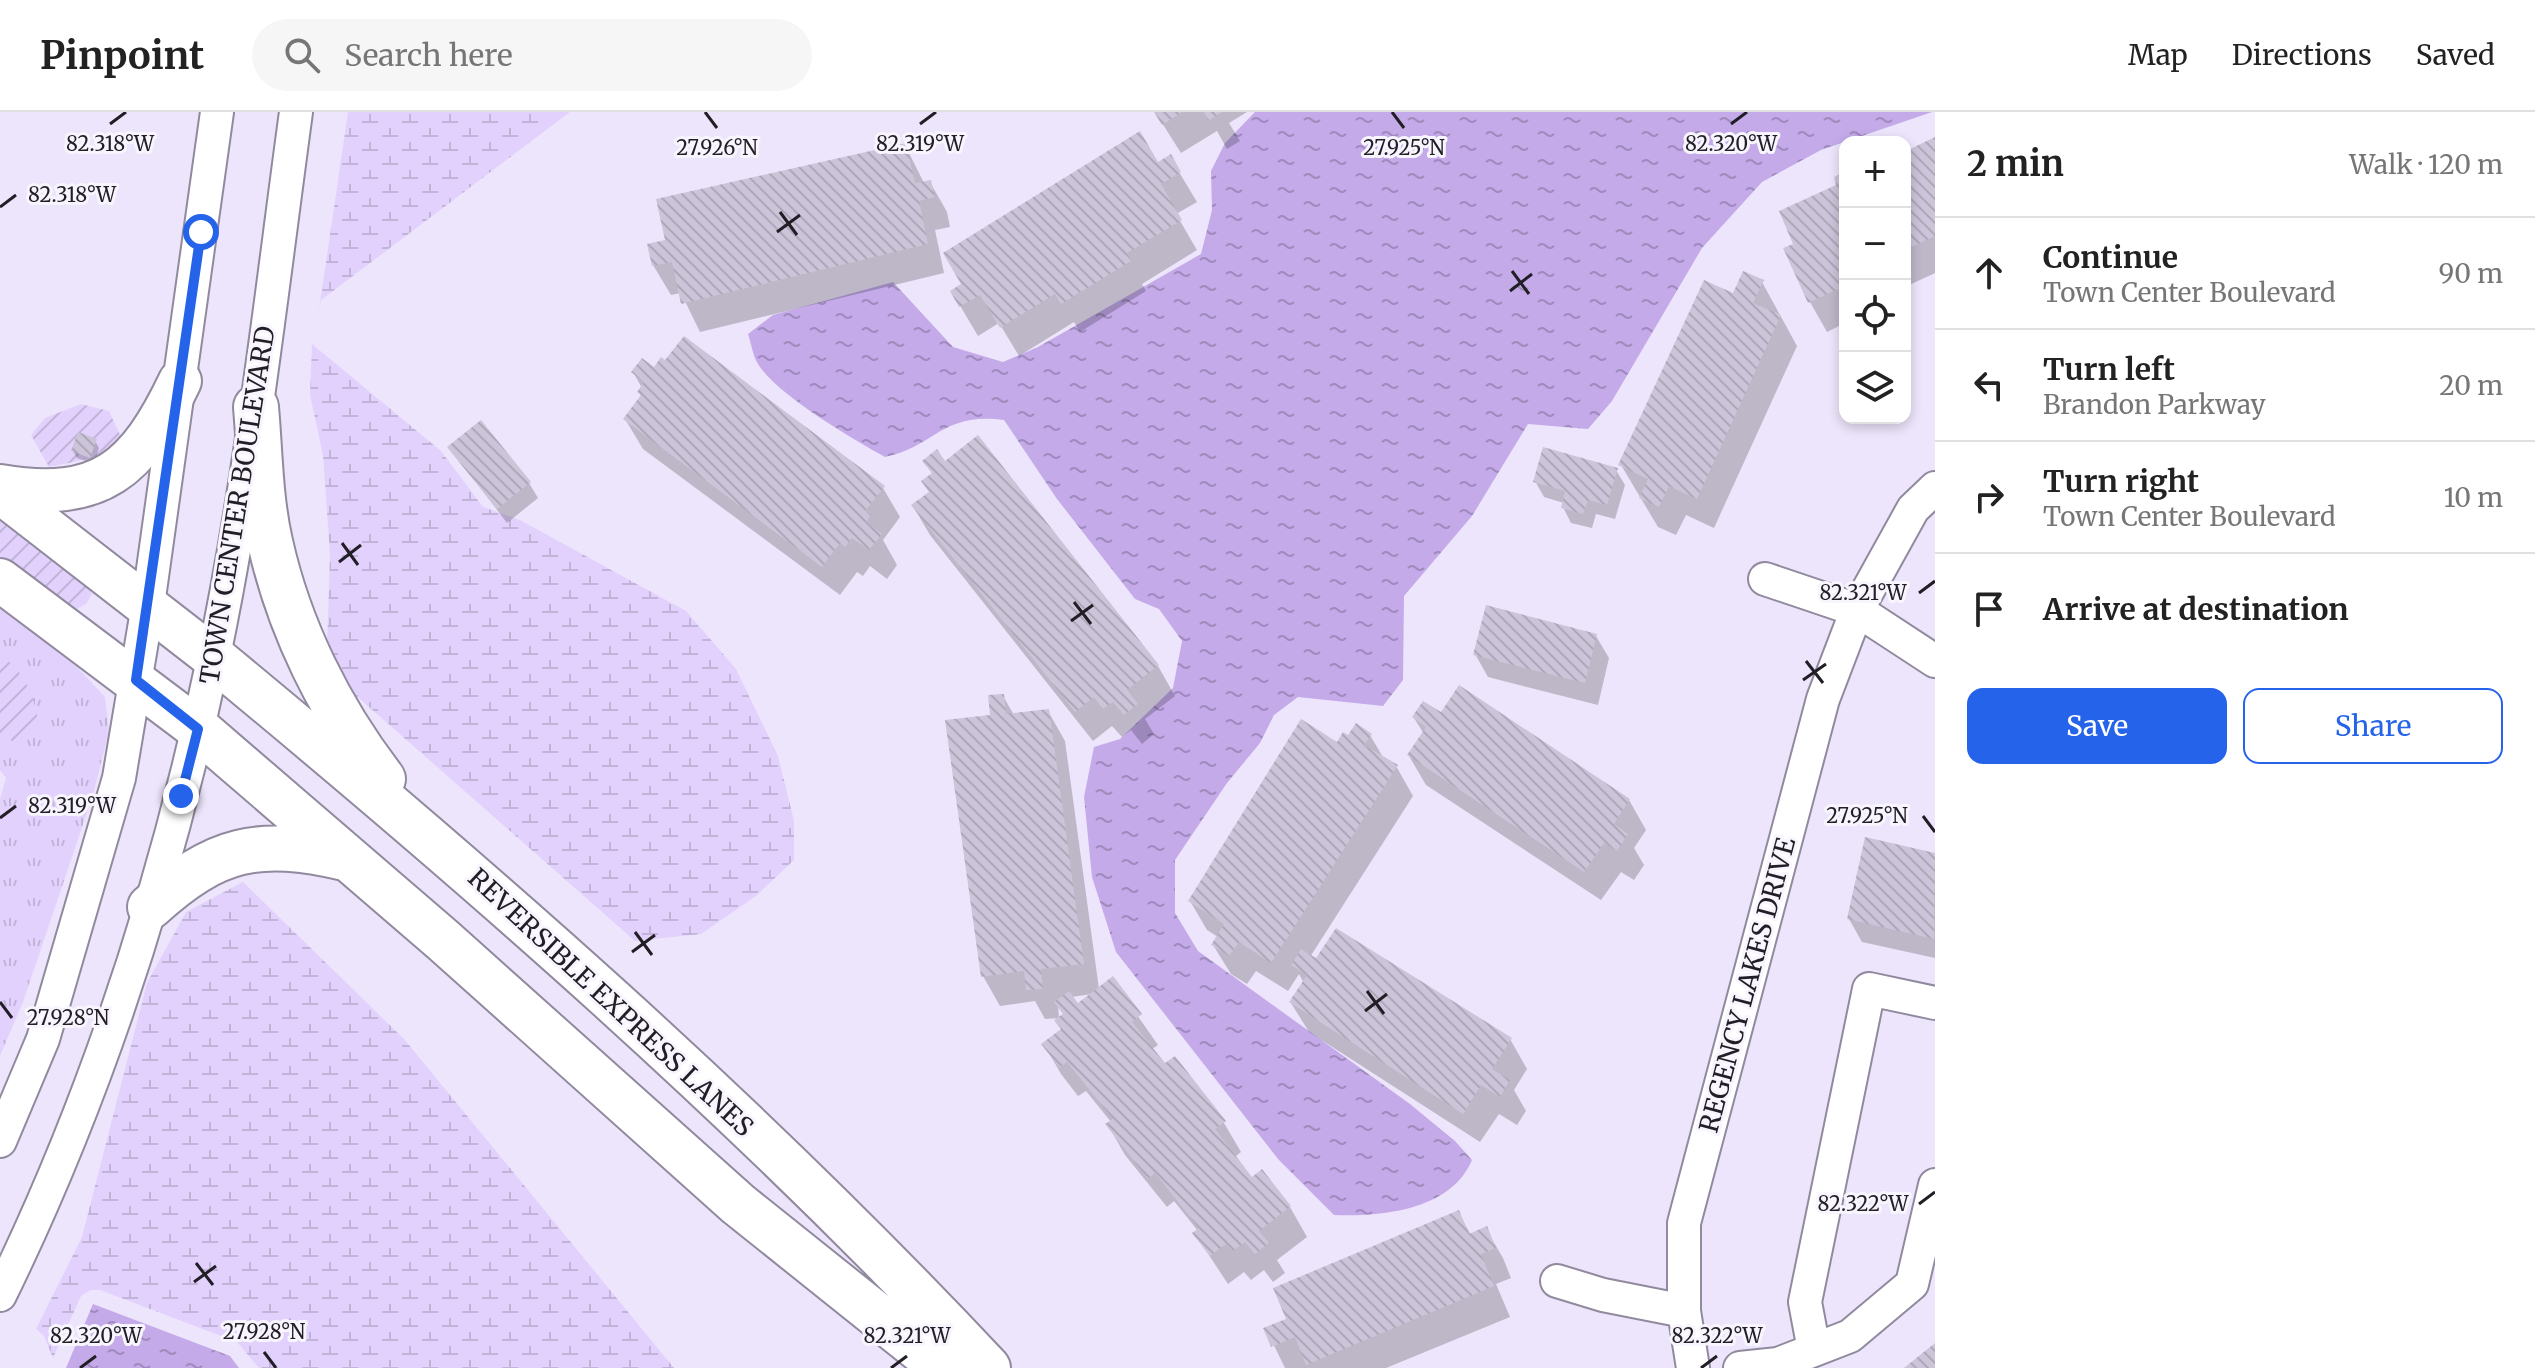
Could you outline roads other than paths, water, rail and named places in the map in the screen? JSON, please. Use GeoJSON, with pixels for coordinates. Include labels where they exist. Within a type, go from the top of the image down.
{"type":"FeatureCollection","features":[{"type":"Feature","properties":{"kind":"highway"},"geometry":{"type":"LineString","coordinates":[[256,407],[270,542],[297,627],[339,714],[421,829]]}},
{"type":"Feature","properties":{"kind":"highway","name":"REVERSIBLE EXPRESS LANES"},"geometry":{"type":"LineString","coordinates":[[214,658],[421,829],[618,1005],[806,1182],[988,1368]]}},
{"type":"Feature","properties":{"kind":"highway"},"geometry":{"type":"LineString","coordinates":[[198,729],[443,940],[738,1204],[943,1368]]}},
{"type":"Feature","properties":{"kind":"highway"},"geometry":{"type":"LineString","coordinates":[[150,907],[178,881],[211,860],[244,850],[299,849],[346,858]]}},
{"type":"Feature","properties":{"kind":"main road"},"geometry":{"type":"LineString","coordinates":[[0,486],[62,491],[119,470],[141,450],[161,422],[180,381]]}},
{"type":"Feature","properties":{"kind":"main road"},"geometry":{"type":"LineString","coordinates":[[0,492],[214,658]]}},
{"type":"Feature","properties":{"kind":"main road"},"geometry":{"type":"LineString","coordinates":[[0,580],[198,729]]}},
{"type":"Feature","properties":{"kind":"street"},"geometry":{"type":"LineString","coordinates":[[0,1141],[43,1039],[84,909],[119,778],[148,605],[217,112]]}},
{"type":"Feature","properties":{"kind":"street","name":"TOWN CENTER BOULEVARD"},"geometry":{"type":"LineString","coordinates":[[0,1295],[87,1091],[150,907],[198,729],[214,658],[256,407],[296,112]]}},
{"type":"Feature","properties":{"kind":"street","name":"REGENCY LAKES DRIVE"},"geometry":{"type":"LineString","coordinates":[[1693,1368],[1684,1311],[1684,1223],[1823,699],[1857,610],[1913,509],[1935,488]]}},
{"type":"Feature","properties":{"kind":"street"},"geometry":{"type":"LineString","coordinates":[[1765,579],[1857,610],[1935,661]]}},
{"type":"Feature","properties":{"kind":"street"},"geometry":{"type":"LineString","coordinates":[[1814,1350],[1805,1302],[1869,989],[1935,1003]]}},
{"type":"Feature","properties":{"kind":"street"},"geometry":{"type":"LineString","coordinates":[[1740,1368],[1778,1364],[1850,1336],[1912,1284],[1935,1185]]}},
{"type":"Feature","properties":{"kind":"street"},"geometry":{"type":"LineString","coordinates":[[1557,1281],[1684,1311]]}},
{"type":"Feature","properties":{"kind":"water"},"geometry":{"type":"Polygon","coordinates":[[[1255,112],[1932,112],[1862,136],[1839,136],[1839,144],[1821,150],[1762,182],[1702,248],[1612,401],[1588,429],[1528,424],[1472,516],[1404,596],[1403,680],[1383,706],[1298,697],[1274,715],[1260,743],[1227,783],[1175,860],[1175,913],[1198,951],[1410,1104],[1455,1141],[1472,1160],[1462,1177],[1448,1190],[1432,1200],[1393,1212],[1334,1215],[1278,1159],[1116,952],[1092,877],[1084,797],[1094,747],[1120,739],[1173,688],[1182,641],[1159,609],[1135,599],[1057,499],[1004,420],[966,421],[916,446],[885,457],[781,389],[758,364],[748,334],[773,315],[893,282],[953,347],[1003,362],[1038,347],[1201,254],[1212,210],[1211,171],[1225,143],[1255,112]]]}},
{"type":"Feature","properties":{"kind":"water"},"geometry":{"type":"Polygon","coordinates":[[[93,1304],[230,1356],[239,1368],[66,1368],[93,1304]]]}}]}
